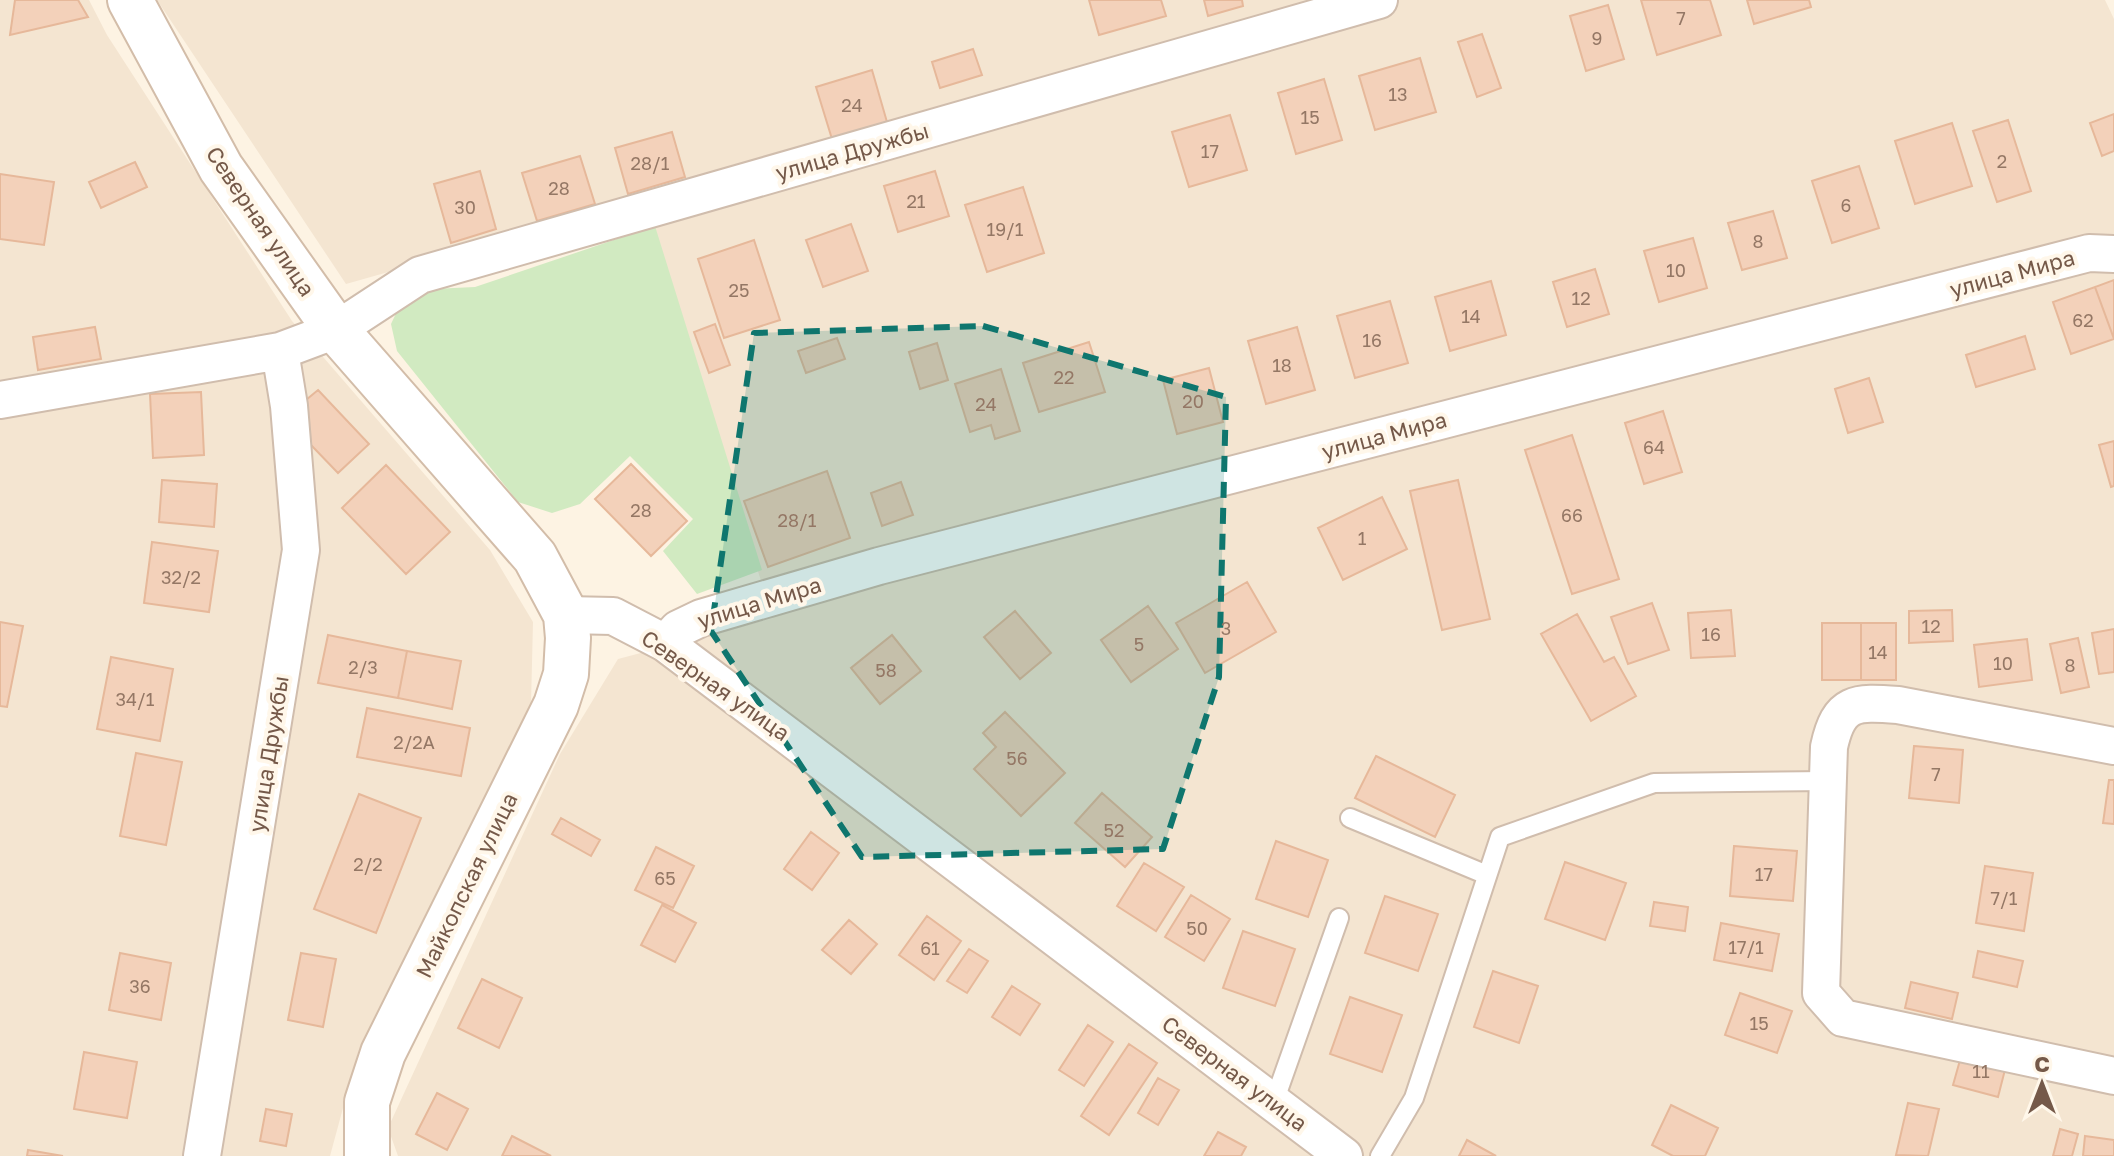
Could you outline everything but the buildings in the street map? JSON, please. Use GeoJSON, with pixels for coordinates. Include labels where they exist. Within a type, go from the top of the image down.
{"type":"FeatureCollection","features":[{"type":"Feature","properties":{"kind":"street","name":"Северная улица"},"geometry":{"type":"LineString","coordinates":[[130,0],[221,168],[336,330],[535,557],[566,615],[613,616],[665,643],[1344,1156]]}},
{"type":"Feature","properties":{"kind":"street","name":"улица Дружбы"},"geometry":{"type":"LineString","coordinates":[[0,400],[280,351],[336,330],[420,275],[1379,0]]}},
{"type":"Feature","properties":{"kind":"street","name":"улица Мира"},"geometry":{"type":"LineString","coordinates":[[665,643],[678,629],[701,618],[879,566],[2089,253],[2114,254]]}},
{"type":"Feature","properties":{"kind":"street","name":"улица Дружбы"},"geometry":{"type":"LineString","coordinates":[[202,1156],[301,550],[289,406],[280,351]]}},
{"type":"Feature","properties":{"kind":"street","name":"Майкопская улица"},"geometry":{"type":"LineString","coordinates":[[367,1156],[367,1102],[383,1053],[556,705],[566,674],[566,615]]}},
{"type":"Feature","properties":{"kind":"street"},"geometry":{"type":"LineString","coordinates":[[2114,746],[1898,705],[1867,703],[1845,710],[1834,724],[1829,747],[1821,993],[1843,1018],[2114,1076]]}},
{"type":"Feature","properties":{"kind":"lane"},"geometry":{"type":"LineString","coordinates":[[1380,1156],[1414,1098],[1500,837],[1654,783],[1828,781]]}},
{"type":"Feature","properties":{"kind":"lane"},"geometry":{"type":"LineString","coordinates":[[1350,818],[1487,875]]}},
{"type":"Feature","properties":{"kind":"lane"},"geometry":{"type":"LineString","coordinates":[[1274,1102],[1339,918]]}},
{"type":"Feature","properties":{"kind":"highlighted area"},"geometry":{"type":"Polygon","coordinates":[[[983,326],[1226,397],[1219,677],[1163,849],[862,857],[711,631],[754,333],[983,326]]]}},
{"type":"Feature","properties":{"kind":"shaded area"},"geometry":{"type":"Polygon","coordinates":[[[0,0],[89,0],[107,35],[292,321],[490,550],[533,622],[531,704],[359,1049],[330,1156],[0,1156],[0,0]]]}},
{"type":"Feature","properties":{"kind":"shaded area"},"geometry":{"type":"Polygon","coordinates":[[[157,0],[2105,0],[2114,19],[2114,1156],[398,1156],[388,1128],[560,754],[618,659],[773,618],[639,201],[346,284],[157,0]]]}},
{"type":"Feature","properties":{"kind":"green space"},"geometry":{"type":"Polygon","coordinates":[[[655,226],[762,570],[697,594],[663,551],[693,519],[630,456],[580,504],[552,513],[518,502],[397,351],[391,324],[400,305],[432,289],[475,287],[655,226]]]}}]}
